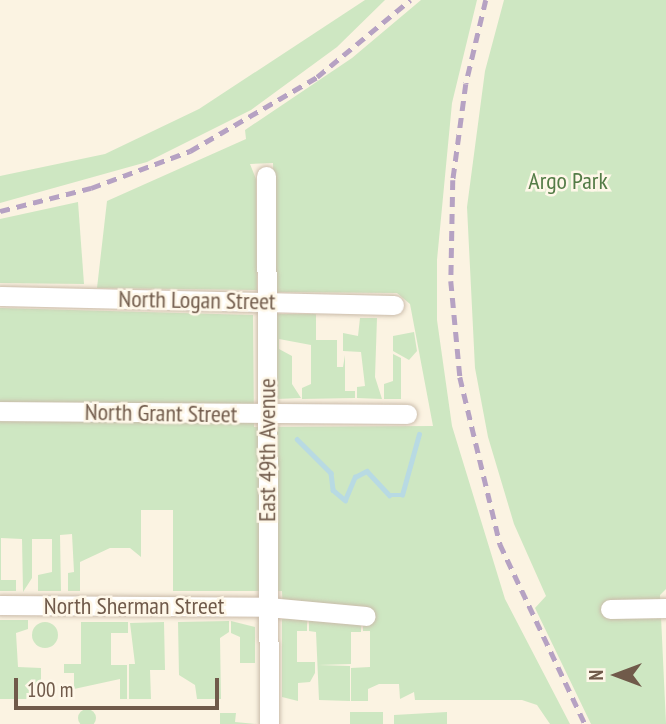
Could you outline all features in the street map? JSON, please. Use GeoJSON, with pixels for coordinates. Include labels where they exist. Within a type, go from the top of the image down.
{"type":"FeatureCollection","features":[{"type":"Feature","properties":{"kind":"street","name":"East 49th Avenue"},"geometry":{"type":"LineString","coordinates":[[266,176],[269,724]]}},
{"type":"Feature","properties":{"kind":"street","name":"North Logan Street"},"geometry":{"type":"LineString","coordinates":[[0,296],[394,305]]}},
{"type":"Feature","properties":{"kind":"street","name":"North Grant Street"},"geometry":{"type":"LineString","coordinates":[[0,411],[407,414]]}},
{"type":"Feature","properties":{"kind":"street","name":"North Sherman Street"},"geometry":{"type":"LineString","coordinates":[[0,605],[268,607],[366,617]]}},
{"type":"Feature","properties":{"kind":"street"},"geometry":{"type":"LineString","coordinates":[[610,609],[666,608]]}},
{"type":"Feature","properties":{"kind":"green space"},"geometry":{"type":"Polygon","coordinates":[[[365,0],[385,0],[337,47],[251,110],[147,162],[0,203],[0,176],[105,154],[199,109],[365,0]]]}},
{"type":"Feature","properties":{"kind":"green space"},"geometry":{"type":"Polygon","coordinates":[[[421,0],[477,0],[452,103],[437,260],[437,320],[452,426],[505,599],[570,724],[550,724],[537,705],[522,700],[415,700],[414,692],[400,699],[399,684],[379,684],[368,689],[368,701],[351,701],[351,668],[370,667],[370,631],[363,631],[363,621],[283,617],[282,591],[173,591],[173,510],[141,510],[141,557],[130,548],[110,548],[80,562],[80,591],[68,591],[68,573],[74,572],[72,534],[60,535],[61,591],[38,591],[38,575],[52,572],[52,539],[32,539],[32,578],[23,592],[22,539],[1,538],[1,580],[16,580],[16,591],[0,591],[0,308],[253,315],[254,427],[433,426],[410,304],[397,293],[276,292],[273,163],[250,164],[256,179],[257,290],[97,288],[107,201],[246,139],[245,130],[352,58],[421,0]]]}},
{"type":"Feature","properties":{"kind":"green space","name":"Argo Park"},"geometry":{"type":"Polygon","coordinates":[[[504,0],[666,0],[666,589],[660,595],[666,724],[591,724],[535,608],[546,596],[514,524],[488,437],[475,368],[467,207],[485,71],[504,0]]]}},
{"type":"Feature","properties":{"kind":"green space"},"geometry":{"type":"Polygon","coordinates":[[[78,202],[84,284],[0,283],[0,219],[78,202]]]}},
{"type":"Feature","properties":{"kind":"green space"},"geometry":{"type":"Polygon","coordinates":[[[277,314],[316,314],[316,340],[337,340],[337,367],[343,367],[345,355],[345,391],[355,391],[355,398],[302,399],[302,388],[311,384],[311,345],[279,339],[279,349],[292,356],[292,384],[301,398],[277,399],[277,314]]]}},
{"type":"Feature","properties":{"kind":"green space"},"geometry":{"type":"Polygon","coordinates":[[[360,318],[377,318],[375,377],[382,399],[357,398],[357,387],[365,386],[361,352],[343,351],[343,333],[358,336],[360,318]]]}},
{"type":"Feature","properties":{"kind":"green space"},"geometry":{"type":"Polygon","coordinates":[[[414,332],[417,351],[409,360],[393,351],[393,336],[414,332]]]}},
{"type":"Feature","properties":{"kind":"green space"},"geometry":{"type":"Polygon","coordinates":[[[393,354],[401,358],[401,399],[384,399],[384,384],[393,381],[393,354]]]}},
{"type":"Feature","properties":{"kind":"green space"},"geometry":{"type":"Polygon","coordinates":[[[282,619],[307,619],[307,631],[297,631],[297,662],[315,662],[315,673],[310,682],[298,683],[298,701],[282,697],[282,619]]]}},
{"type":"Feature","properties":{"kind":"green space"},"geometry":{"type":"Polygon","coordinates":[[[0,620],[28,620],[28,629],[16,633],[18,667],[41,668],[41,699],[0,699],[0,620]]]}},
{"type":"Feature","properties":{"kind":"green space"},"geometry":{"type":"Polygon","coordinates":[[[309,620],[361,621],[361,632],[351,632],[351,664],[318,665],[350,666],[350,701],[319,700],[316,632],[309,631],[309,620]]]}},
{"type":"Feature","properties":{"kind":"green space"},"geometry":{"type":"Polygon","coordinates":[[[229,621],[229,632],[220,638],[221,699],[197,699],[195,685],[179,675],[178,622],[229,621]]]}},
{"type":"Feature","properties":{"kind":"green space"},"geometry":{"type":"Polygon","coordinates":[[[231,621],[255,627],[255,663],[240,663],[240,637],[231,633],[231,621]]]}},
{"type":"Feature","properties":{"kind":"green space"},"geometry":{"type":"Polygon","coordinates":[[[45,622],[54,626],[58,635],[54,644],[45,648],[36,644],[32,635],[36,626],[45,622]]]}},
{"type":"Feature","properties":{"kind":"green space"},"geometry":{"type":"Polygon","coordinates":[[[81,622],[128,622],[128,633],[111,633],[111,665],[127,665],[127,699],[120,699],[120,679],[74,689],[74,673],[64,673],[64,664],[81,664],[81,622]]]}},
{"type":"Feature","properties":{"kind":"green space"},"geometry":{"type":"Polygon","coordinates":[[[164,622],[165,670],[150,670],[151,699],[129,699],[129,664],[135,664],[130,623],[164,622]]]}},
{"type":"Feature","properties":{"kind":"green space"},"geometry":{"type":"Polygon","coordinates":[[[87,709],[93,712],[96,718],[93,724],[87,727],[81,724],[78,718],[81,712],[87,709]]]}},
{"type":"Feature","properties":{"kind":"green space"},"geometry":{"type":"Polygon","coordinates":[[[350,712],[383,712],[383,724],[350,724],[350,712]]]}},
{"type":"Feature","properties":{"kind":"green space"},"geometry":{"type":"Polygon","coordinates":[[[447,712],[447,724],[394,724],[394,715],[447,712]]]}},
{"type":"Feature","properties":{"kind":"green space"},"geometry":{"type":"Polygon","coordinates":[[[220,713],[236,713],[235,722],[257,724],[220,724],[220,713]]]}},
{"type":"Feature","properties":{"kind":"waterway"},"geometry":{"type":"LineString","coordinates":[[297,439],[331,473],[333,490],[345,500],[355,477],[367,471],[389,495],[402,495],[419,434]]}},
{"type":"Feature","properties":{"kind":"railway"},"geometry":{"type":"LineString","coordinates":[[0,211],[91,188],[190,151],[317,77],[410,0]]}},
{"type":"Feature","properties":{"kind":"railway"},"geometry":{"type":"LineString","coordinates":[[486,0],[466,84],[453,180],[451,281],[460,377],[500,544],[585,724]]}}]}
